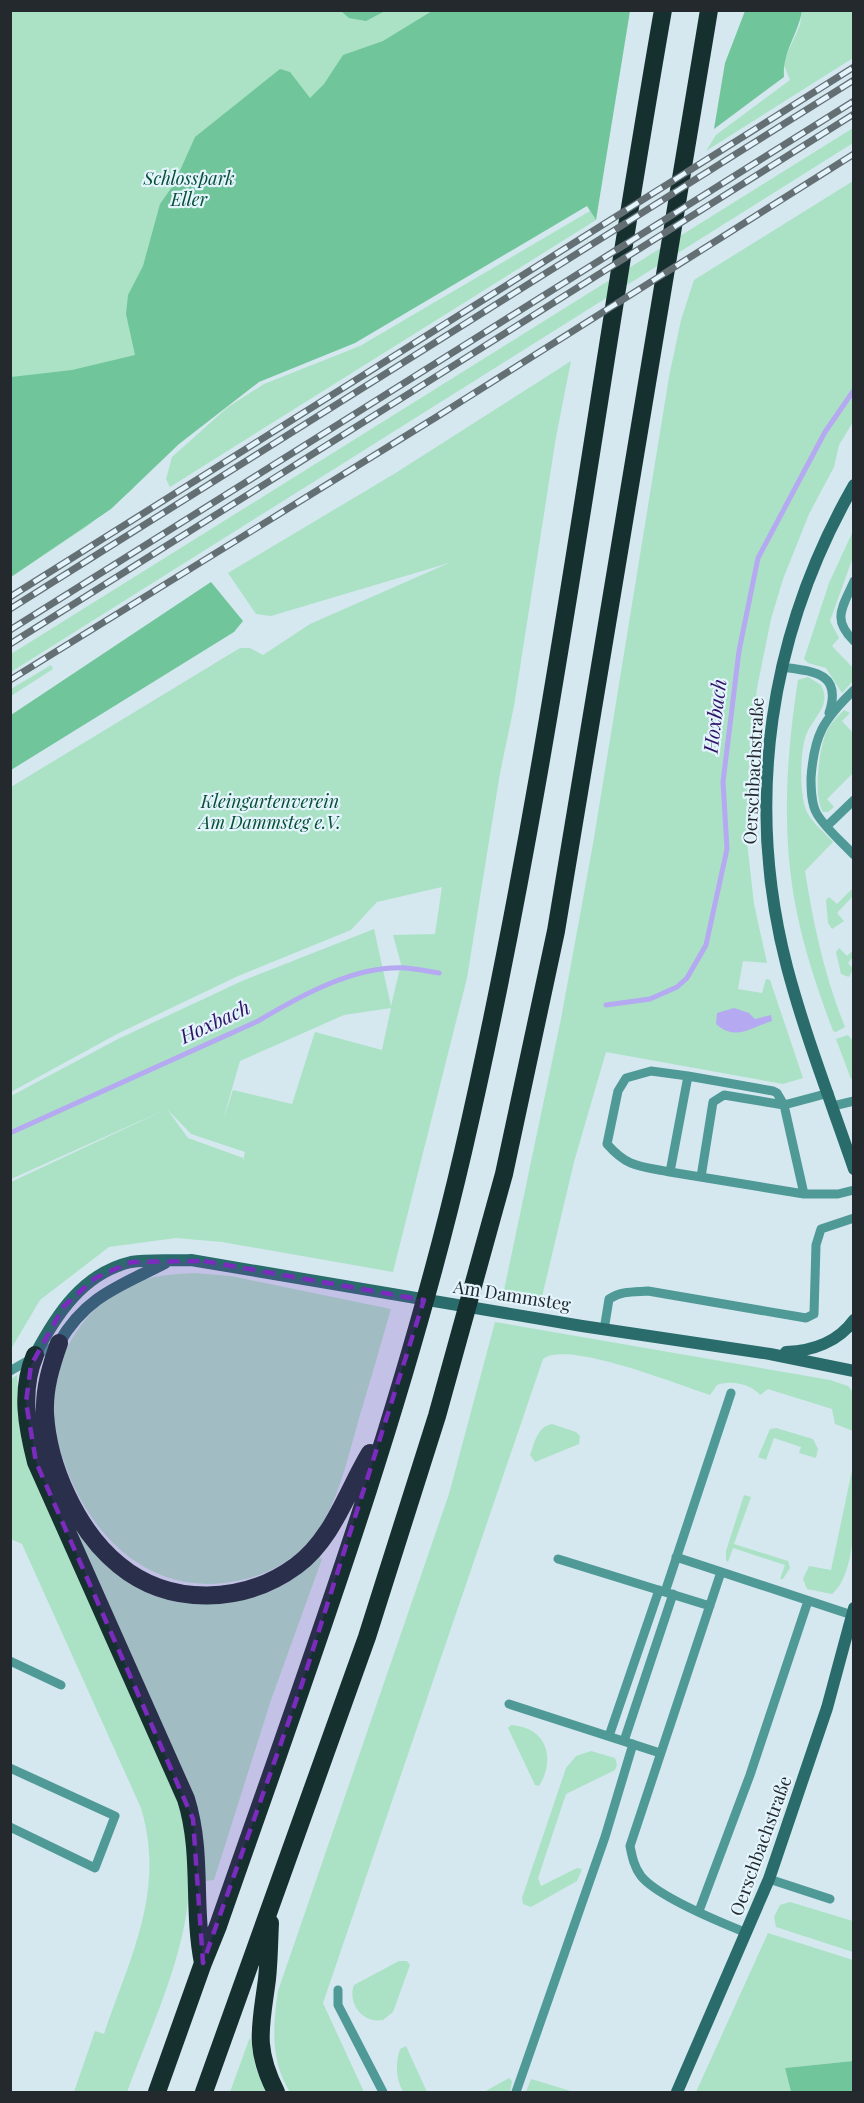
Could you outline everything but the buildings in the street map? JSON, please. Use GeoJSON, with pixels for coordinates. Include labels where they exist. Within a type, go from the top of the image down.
{"type":"FeatureCollection","features":[{"type":"Feature","properties":{"kind":"highway"},"geometry":{"type":"LineString","coordinates":[[158,2092],[203,1962],[219,1926],[302,1684],[385,1429],[419,1317],[462,1156],[519,877],[597,412],[634,173],[663,10]]}},
{"type":"Feature","properties":{"kind":"highway"},"geometry":{"type":"LineString","coordinates":[[204,2092],[367,1637],[464,1324],[504,1174],[556,931],[709,10]]}},
{"type":"Feature","properties":{"kind":"highway"},"geometry":{"type":"LineString","coordinates":[[59,1343],[49,1373],[45,1413],[54,1462],[68,1494],[80,1519],[119,1566],[172,1591],[203,1597],[233,1594],[266,1585],[295,1567],[309,1556],[339,1515],[355,1479],[385,1429]]}},
{"type":"Feature","properties":{"kind":"highway"},"geometry":{"type":"LineString","coordinates":[[35,1355],[27,1379],[26,1402],[28,1433],[36,1462],[193,1819],[199,1886],[197,1932],[203,1962]]}},
{"type":"Feature","properties":{"kind":"highway"},"geometry":{"type":"LineString","coordinates":[[271,1904],[267,1980],[259,2038],[264,2062],[276,2092]]}},
{"type":"Feature","properties":{"kind":"main road","name":"Oerschbachstraße"},"geometry":{"type":"LineString","coordinates":[[854,485],[816,558],[799,602],[781,667],[771,716],[766,813],[771,889],[787,968],[854,1169]]}},
{"type":"Feature","properties":{"kind":"main road","name":"Am Dammsteg"},"geometry":{"type":"LineString","coordinates":[[35,1355],[64,1306],[95,1278],[110,1269],[131,1262],[150,1260],[165,1263],[204,1262],[604,1330],[770,1354],[854,1371]]}},
{"type":"Feature","properties":{"kind":"main road","name":"Am Dammsteg"},"geometry":{"type":"LineString","coordinates":[[59,1343],[80,1314],[95,1300],[110,1289],[165,1263]]}},
{"type":"Feature","properties":{"kind":"main road"},"geometry":{"type":"LineString","coordinates":[[770,1354],[801,1352],[830,1341],[847,1329],[854,1320]]}},
{"type":"Feature","properties":{"kind":"main road","name":"Oerschbachstraße"},"geometry":{"type":"LineString","coordinates":[[676,2091],[769,1879],[827,1708],[853,1611]]}},
{"type":"Feature","properties":{"kind":"lane"},"geometry":{"type":"LineString","coordinates":[[854,581],[840,615],[840,624],[842,630],[854,641]]}},
{"type":"Feature","properties":{"kind":"lane"},"geometry":{"type":"LineString","coordinates":[[781,667],[822,675],[834,691],[828,716],[813,747],[811,788],[816,812],[854,855]]}},
{"type":"Feature","properties":{"kind":"lane"},"geometry":{"type":"LineString","coordinates":[[828,716],[854,690]]}},
{"type":"Feature","properties":{"kind":"lane"},"geometry":{"type":"LineString","coordinates":[[827,826],[854,800]]}},
{"type":"Feature","properties":{"kind":"lane"},"geometry":{"type":"LineString","coordinates":[[804,1194],[784,1105],[777,1093],[651,1071],[626,1078],[618,1091],[607,1143],[619,1158],[636,1166],[804,1194],[838,1194],[854,1190]]}},
{"type":"Feature","properties":{"kind":"lane"},"geometry":{"type":"LineString","coordinates":[[670,1172],[688,1076]]}},
{"type":"Feature","properties":{"kind":"lane"},"geometry":{"type":"LineString","coordinates":[[701,1178],[713,1102],[718,1096],[724,1095],[784,1105],[829,1093]]}},
{"type":"Feature","properties":{"kind":"lane"},"geometry":{"type":"LineString","coordinates":[[833,1106],[854,1101]]}},
{"type":"Feature","properties":{"kind":"lane"},"geometry":{"type":"LineString","coordinates":[[604,1330],[609,1299],[618,1293],[648,1291],[806,1317],[814,1314],[817,1289],[816,1245],[821,1229],[854,1218]]}},
{"type":"Feature","properties":{"kind":"lane","name":"Am Dammsteg"},"geometry":{"type":"LineString","coordinates":[[10,1371],[59,1343]]}},
{"type":"Feature","properties":{"kind":"lane"},"geometry":{"type":"LineString","coordinates":[[516,2092],[605,1837],[666,1592],[731,1394]]}},
{"type":"Feature","properties":{"kind":"lane"},"geometry":{"type":"LineString","coordinates":[[676,1557],[808,1601],[853,1611]]}},
{"type":"Feature","properties":{"kind":"lane"},"geometry":{"type":"LineString","coordinates":[[558,1559],[710,1606]]}},
{"type":"Feature","properties":{"kind":"lane"},"geometry":{"type":"LineString","coordinates":[[721,1572],[630,1845],[633,1860],[644,1879],[699,1911],[747,1933]]}},
{"type":"Feature","properties":{"kind":"lane"},"geometry":{"type":"LineString","coordinates":[[609,1736],[666,1592]]}},
{"type":"Feature","properties":{"kind":"lane"},"geometry":{"type":"LineString","coordinates":[[699,1911],[750,1775],[808,1601]]}},
{"type":"Feature","properties":{"kind":"lane"},"geometry":{"type":"LineString","coordinates":[[10,1661],[61,1685]]}},
{"type":"Feature","properties":{"kind":"lane"},"geometry":{"type":"LineString","coordinates":[[509,1704],[660,1753]]}},
{"type":"Feature","properties":{"kind":"lane"},"geometry":{"type":"LineString","coordinates":[[10,1768],[115,1816],[95,1868],[10,1827]]}},
{"type":"Feature","properties":{"kind":"lane"},"geometry":{"type":"LineString","coordinates":[[769,1879],[830,1899]]}},
{"type":"Feature","properties":{"kind":"lane"},"geometry":{"type":"LineString","coordinates":[[338,1990],[338,2005],[383,2092]]}},
{"type":"Feature","properties":{"kind":"highlighted area"},"geometry":{"type":"Polygon","coordinates":[[[204,1261],[424,1300],[302,1684],[203,1963],[193,1819],[36,1462],[26,1402],[31,1365],[64,1306],[95,1278],[131,1262],[204,1261]]]}},
{"type":"Feature","properties":{"kind":"green space","name":"Schlosspark Eller"},"geometry":{"type":"Polygon","coordinates":[[[10,11],[583,11],[164,437],[133,489],[86,527],[11,577],[10,11]]]}},
{"type":"Feature","properties":{"kind":"green space"},"geometry":{"type":"Polygon","coordinates":[[[341,11],[385,11],[366,21],[349,18],[341,11]]]}},
{"type":"Feature","properties":{"kind":"green space","name":"Schlosspark Eller"},"geometry":{"type":"Polygon","coordinates":[[[432,11],[630,11],[596,220],[587,206],[355,343],[259,382],[179,444],[111,509],[11,577],[11,377],[72,370],[135,355],[126,314],[128,295],[143,266],[160,204],[174,184],[195,137],[280,69],[290,72],[310,98],[324,84],[343,55],[383,41],[432,11]]]}},
{"type":"Feature","properties":{"kind":"green space"},"geometry":{"type":"Polygon","coordinates":[[[745,11],[802,11],[785,60],[784,77],[714,129],[725,63],[745,11]]]}},
{"type":"Feature","properties":{"kind":"green space"},"geometry":{"type":"Polygon","coordinates":[[[802,11],[853,11],[853,58],[706,151],[716,135],[790,80],[783,63],[800,25],[802,11]]]}},
{"type":"Feature","properties":{"kind":"green space"},"geometry":{"type":"Polygon","coordinates":[[[853,128],[853,143],[11,672],[11,654],[853,128]]]}},
{"type":"Feature","properties":{"kind":"green space"},"geometry":{"type":"Polygon","coordinates":[[[853,181],[853,422],[839,445],[834,467],[809,514],[783,579],[771,619],[757,688],[749,768],[747,842],[754,904],[767,963],[743,961],[738,989],[762,993],[766,979],[770,980],[803,1078],[783,1084],[606,1052],[574,1162],[541,1301],[503,1295],[561,1019],[593,844],[669,377],[681,320],[694,280],[853,181]]]}},
{"type":"Feature","properties":{"kind":"green space"},"geometry":{"type":"Polygon","coordinates":[[[590,211],[596,220],[170,487],[166,479],[172,457],[228,407],[264,384],[360,346],[590,211]]]}},
{"type":"Feature","properties":{"kind":"green space","name":"Kleingartenverein Am Dammsteg e.V."},"geometry":{"type":"Polygon","coordinates":[[[571,361],[556,437],[514,706],[500,773],[467,978],[393,1272],[222,1242],[176,1238],[109,1247],[40,1300],[11,1349],[11,1182],[167,1109],[11,1179],[11,1096],[118,1039],[242,981],[374,929],[391,1006],[401,964],[393,935],[435,934],[442,887],[377,902],[351,930],[238,976],[117,1034],[11,1092],[11,787],[240,648],[250,648],[263,655],[310,624],[449,563],[271,616],[256,614],[228,573],[394,474],[571,361]],[[391,1008],[344,1015],[240,1061],[223,1120],[233,1090],[292,1104],[315,1032],[382,1050],[391,1008]],[[167,1109],[188,1138],[243,1158],[243,1161],[245,1152],[191,1134],[167,1109]]]}},
{"type":"Feature","properties":{"kind":"green space"},"geometry":{"type":"Polygon","coordinates":[[[853,531],[853,557],[830,621],[839,638],[832,646],[853,668],[853,681],[842,693],[826,668],[808,663],[804,659],[829,583],[853,531]]]}},
{"type":"Feature","properties":{"kind":"green space"},"geometry":{"type":"Polygon","coordinates":[[[211,582],[243,621],[234,632],[11,770],[11,715],[211,582]]]}},
{"type":"Feature","properties":{"kind":"green space"},"geometry":{"type":"Polygon","coordinates":[[[51,665],[53,669],[11,696],[11,689],[51,665]]]}},
{"type":"Feature","properties":{"kind":"green space"},"geometry":{"type":"Polygon","coordinates":[[[808,677],[821,685],[824,700],[823,707],[808,732],[803,746],[801,777],[803,798],[810,818],[833,842],[805,871],[820,950],[845,1027],[836,1032],[833,1031],[804,943],[792,884],[789,855],[787,796],[791,738],[798,680],[808,677]]]}},
{"type":"Feature","properties":{"kind":"green space"},"geometry":{"type":"Polygon","coordinates":[[[844,710],[850,713],[842,721],[853,733],[853,773],[827,799],[834,807],[828,812],[823,812],[818,795],[821,750],[828,730],[844,710]]]}},
{"type":"Feature","properties":{"kind":"green space"},"geometry":{"type":"Polygon","coordinates":[[[853,888],[853,896],[837,913],[844,921],[832,929],[828,923],[826,900],[829,897],[837,904],[853,888]]]}},
{"type":"Feature","properties":{"kind":"green space"},"geometry":{"type":"Polygon","coordinates":[[[839,948],[847,956],[853,950],[853,957],[848,963],[853,969],[849,977],[841,974],[836,952],[839,948]]]}},
{"type":"Feature","properties":{"kind":"green space"},"geometry":{"type":"Polygon","coordinates":[[[848,1035],[853,1041],[853,1079],[851,1079],[836,1039],[848,1035]]]}},
{"type":"Feature","properties":{"kind":"green space"},"geometry":{"type":"Polygon","coordinates":[[[195,1273],[231,1276],[391,1309],[339,1488],[325,1519],[305,1546],[278,1567],[257,1576],[224,1583],[195,1583],[168,1578],[144,1567],[122,1551],[103,1532],[73,1485],[59,1446],[52,1413],[54,1387],[66,1349],[76,1332],[103,1302],[137,1282],[158,1276],[195,1273]]]}},
{"type":"Feature","properties":{"kind":"green space"},"geometry":{"type":"Polygon","coordinates":[[[495,1322],[830,1380],[848,1386],[853,1392],[853,1431],[835,1424],[832,1409],[768,1389],[760,1395],[746,1386],[728,1383],[717,1385],[710,1395],[598,1359],[575,1355],[556,1355],[543,1359],[323,2003],[364,2092],[290,2092],[276,2055],[274,2030],[278,1991],[449,1494],[495,1322]]]}},
{"type":"Feature","properties":{"kind":"green space"},"geometry":{"type":"Polygon","coordinates":[[[17,1375],[20,1433],[28,1462],[175,1790],[186,1837],[189,1885],[182,1937],[166,1990],[127,2092],[74,2092],[95,2031],[104,2034],[134,1951],[147,1896],[148,1838],[141,1808],[22,1544],[11,1539],[10,1380],[17,1375]]]}},
{"type":"Feature","properties":{"kind":"green space"},"geometry":{"type":"Polygon","coordinates":[[[31,1410],[38,1410],[86,1538],[193,1602],[318,1557],[322,1559],[271,1700],[214,1880],[205,1881],[202,1852],[49,1477],[31,1410]]]}},
{"type":"Feature","properties":{"kind":"green space"},"geometry":{"type":"Polygon","coordinates":[[[552,1424],[576,1432],[580,1436],[579,1444],[535,1462],[530,1455],[535,1440],[543,1428],[552,1424]]]}},
{"type":"Feature","properties":{"kind":"green space"},"geometry":{"type":"Polygon","coordinates":[[[776,1428],[813,1439],[818,1449],[816,1458],[799,1453],[801,1447],[774,1438],[766,1460],[758,1457],[770,1429],[776,1428]]]}},
{"type":"Feature","properties":{"kind":"green space"},"geometry":{"type":"Polygon","coordinates":[[[853,1466],[853,1534],[847,1569],[841,1583],[832,1594],[807,1589],[803,1579],[809,1566],[831,1570],[853,1466]]]}},
{"type":"Feature","properties":{"kind":"green space"},"geometry":{"type":"Polygon","coordinates":[[[744,1495],[751,1497],[734,1544],[788,1561],[790,1568],[783,1579],[780,1579],[785,1565],[733,1548],[728,1562],[726,1560],[726,1551],[744,1495]]]}},
{"type":"Feature","properties":{"kind":"green space"},"geometry":{"type":"Polygon","coordinates":[[[511,1725],[533,1732],[545,1746],[547,1765],[539,1786],[535,1785],[508,1728],[511,1725]]]}},
{"type":"Feature","properties":{"kind":"green space"},"geometry":{"type":"Polygon","coordinates":[[[591,1751],[615,1758],[617,1765],[615,1770],[566,1794],[538,1878],[541,1886],[577,1868],[582,1869],[577,1881],[531,1907],[523,1904],[522,1898],[566,1768],[576,1756],[591,1751]]]}},
{"type":"Feature","properties":{"kind":"green space"},"geometry":{"type":"Polygon","coordinates":[[[790,1902],[853,1921],[853,1952],[776,1927],[774,1917],[780,1905],[790,1902]]]}},
{"type":"Feature","properties":{"kind":"green space"},"geometry":{"type":"Polygon","coordinates":[[[768,1933],[853,1960],[853,2061],[785,2068],[791,2092],[696,2092],[768,1933]]]}},
{"type":"Feature","properties":{"kind":"green space"},"geometry":{"type":"Polygon","coordinates":[[[399,1961],[407,1961],[410,1965],[393,2012],[383,2020],[369,2019],[358,2011],[355,2005],[352,1992],[354,1985],[399,1961]]]}},
{"type":"Feature","properties":{"kind":"green space"},"geometry":{"type":"Polygon","coordinates":[[[250,2037],[256,2068],[267,2092],[230,2092],[250,2037]]]}},
{"type":"Feature","properties":{"kind":"green space"},"geometry":{"type":"Polygon","coordinates":[[[406,2046],[427,2092],[403,2092],[398,2077],[397,2060],[400,2049],[406,2046]]]}},
{"type":"Feature","properties":{"kind":"green space"},"geometry":{"type":"Polygon","coordinates":[[[853,2061],[853,2092],[791,2092],[785,2068],[853,2061]]]}},
{"type":"Feature","properties":{"kind":"green space"},"geometry":{"type":"Polygon","coordinates":[[[509,2078],[512,2081],[510,2092],[484,2092],[509,2078]]]}},
{"type":"Feature","properties":{"kind":"green space"},"geometry":{"type":"Polygon","coordinates":[[[531,2079],[574,2092],[526,2092],[531,2079]]]}},
{"type":"Feature","properties":{"kind":"shaded area"},"geometry":{"type":"Polygon","coordinates":[[[734,1008],[749,1013],[755,1019],[771,1015],[772,1021],[737,1033],[723,1029],[716,1024],[717,1013],[734,1008]]]}},
{"type":"Feature","properties":{"kind":"waterway","name":"Hoxbach"},"geometry":{"type":"LineString","coordinates":[[606,1005],[650,999],[677,987],[687,978],[706,945],[727,849],[723,782],[739,651],[758,558],[825,432],[854,390]]}},
{"type":"Feature","properties":{"kind":"waterway","name":"Hoxbach"},"geometry":{"type":"LineString","coordinates":[[10,1133],[258,1021],[329,984],[387,968],[406,968],[439,973]]}},
{"type":"Feature","properties":{"kind":"railway"},"geometry":{"type":"LineString","coordinates":[[10,597],[854,67]]}},
{"type":"Feature","properties":{"kind":"railway"},"geometry":{"type":"LineString","coordinates":[[10,609],[854,80]]}},
{"type":"Feature","properties":{"kind":"railway"},"geometry":{"type":"LineString","coordinates":[[10,630],[854,101]]}},
{"type":"Feature","properties":{"kind":"railway"},"geometry":{"type":"LineString","coordinates":[[10,644],[854,114]]}},
{"type":"Feature","properties":{"kind":"railway"},"geometry":{"type":"LineString","coordinates":[[10,680],[438,416],[854,154]]}}]}
